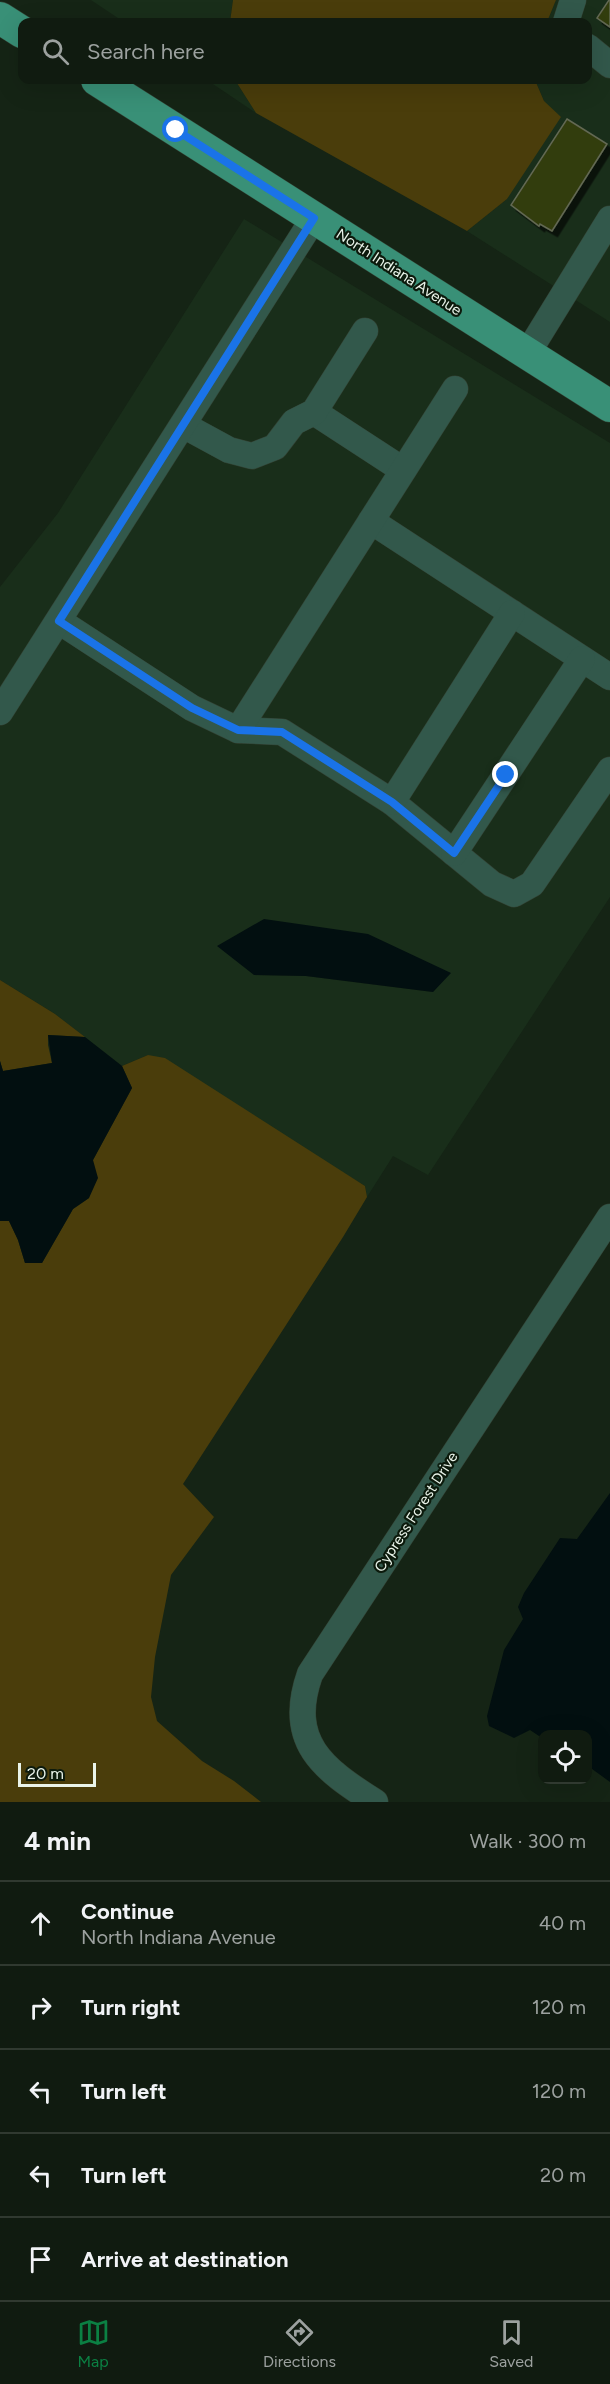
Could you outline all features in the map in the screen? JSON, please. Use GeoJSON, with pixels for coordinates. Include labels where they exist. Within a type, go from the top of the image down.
{"type":"FeatureCollection","features":[{"type":"Feature","properties":{"kind":"main road"},"geometry":{"type":"LineString","coordinates":[[0,18],[18,29]]}},
{"type":"Feature","properties":{"kind":"main road","name":"North Indiana Avenue"},"geometry":{"type":"LineString","coordinates":[[103,84],[610,406]]}},
{"type":"Feature","properties":{"kind":"street"},"geometry":{"type":"LineString","coordinates":[[567,18],[573,0]]}},
{"type":"Feature","properties":{"kind":"street"},"geometry":{"type":"LineString","coordinates":[[592,50],[610,64]]}},
{"type":"Feature","properties":{"kind":"street"},"geometry":{"type":"LineString","coordinates":[[0,712],[314,218]]}},
{"type":"Feature","properties":{"kind":"street"},"geometry":{"type":"LineString","coordinates":[[527,354],[610,219]]}},
{"type":"Feature","properties":{"kind":"street"},"geometry":{"type":"LineString","coordinates":[[183,425],[229,450],[252,456],[274,447],[294,422],[314,412],[364,332]]}},
{"type":"Feature","properties":{"kind":"street"},"geometry":{"type":"LineString","coordinates":[[238,730],[455,388]]}},
{"type":"Feature","properties":{"kind":"street"},"geometry":{"type":"LineString","coordinates":[[314,412],[403,471]]}},
{"type":"Feature","properties":{"kind":"street"},"geometry":{"type":"LineString","coordinates":[[372,521],[610,677]]}},
{"type":"Feature","properties":{"kind":"street"},"geometry":{"type":"LineString","coordinates":[[392,802],[512,614]]}},
{"type":"Feature","properties":{"kind":"street"},"geometry":{"type":"LineString","coordinates":[[59,621],[192,708],[238,730],[282,732],[392,802],[492,884],[514,894],[532,884],[610,770]]}},
{"type":"Feature","properties":{"kind":"street"},"geometry":{"type":"LineString","coordinates":[[454,853],[582,659]]}},
{"type":"Feature","properties":{"kind":"street","name":"Cypress Forest Drive"},"geometry":{"type":"LineString","coordinates":[[375,1802],[339,1779],[317,1756],[307,1737],[303,1719],[303,1693],[310,1674],[610,1217]]}},
{"type":"Feature","properties":{"kind":"shaded area"},"geometry":{"type":"Polygon","coordinates":[[[91,0],[233,0],[231,18],[118,18],[91,0]]]}},
{"type":"Feature","properties":{"kind":"shaded area"},"geometry":{"type":"Polygon","coordinates":[[[233,0],[556,0],[549,18],[231,18],[233,0]]]}},
{"type":"Feature","properties":{"kind":"shaded area"},"geometry":{"type":"Polygon","coordinates":[[[556,0],[610,0],[610,322],[467,231],[507,199],[544,101],[537,84],[592,84],[592,18],[549,18],[556,0]]]}},
{"type":"Feature","properties":{"kind":"shaded area"},"geometry":{"type":"Polygon","coordinates":[[[213,84],[238,84],[256,113],[213,84]]]}},
{"type":"Feature","properties":{"kind":"shaded area"},"geometry":{"type":"Polygon","coordinates":[[[238,84],[537,84],[544,101],[561,117],[507,199],[467,231],[256,113],[238,84]]]}},
{"type":"Feature","properties":{"kind":"shaded area"},"geometry":{"type":"Polygon","coordinates":[[[244,219],[610,443],[610,897],[428,1175],[393,1156],[367,1197],[365,1186],[148,1055],[122,1066],[55,1014],[0,980],[0,587],[58,513],[244,219]],[[450,972],[254,975],[306,976],[433,992],[450,972]]]}},
{"type":"Feature","properties":{"kind":"shaded area"},"geometry":{"type":"Polygon","coordinates":[[[264,919],[368,934],[451,973],[433,992],[306,976],[254,975],[217,946],[264,919]]]}},
{"type":"Feature","properties":{"kind":"shaded area"},"geometry":{"type":"Polygon","coordinates":[[[0,980],[55,1014],[85,1037],[48,1035],[52,1063],[3,1071],[0,1061],[0,980]]]}},
{"type":"Feature","properties":{"kind":"shaded area"},"geometry":{"type":"Polygon","coordinates":[[[48,1035],[85,1037],[122,1066],[132,1088],[93,1160],[98,1178],[89,1198],[73,1209],[42,1263],[25,1263],[9,1221],[0,1221],[0,1061],[3,1071],[52,1063],[48,1035]]]}},
{"type":"Feature","properties":{"kind":"shaded area"},"geometry":{"type":"Polygon","coordinates":[[[148,1055],[165,1058],[365,1186],[367,1197],[183,1484],[214,1517],[171,1575],[155,1657],[151,1697],[157,1721],[202,1761],[234,1781],[261,1802],[0,1802],[0,1221],[9,1221],[25,1263],[42,1263],[73,1209],[89,1198],[93,1160],[132,1088],[122,1066],[148,1055]]]}},
{"type":"Feature","properties":{"kind":"shaded area"},"geometry":{"type":"Polygon","coordinates":[[[610,1493],[610,1782],[592,1769],[592,1730],[538,1730],[538,1735],[530,1730],[514,1738],[489,1726],[487,1716],[504,1650],[523,1619],[518,1607],[524,1593],[560,1538],[577,1539],[610,1493]]]}},
{"type":"Feature","properties":{"kind":"building"},"geometry":{"type":"Polygon","coordinates":[[[610,0],[610,27],[597,18],[610,0]]]}},
{"type":"Feature","properties":{"kind":"building"},"geometry":{"type":"Polygon","coordinates":[[[567,119],[607,144],[552,231],[540,224],[539,226],[511,205],[567,119]]]}},
{"type":"Feature","properties":{"kind":"route"},"geometry":{"type":"LineString","coordinates":[[176,130],[314,218],[59,621],[192,708],[238,730],[282,732],[392,802],[454,853],[506,775]]}}]}
